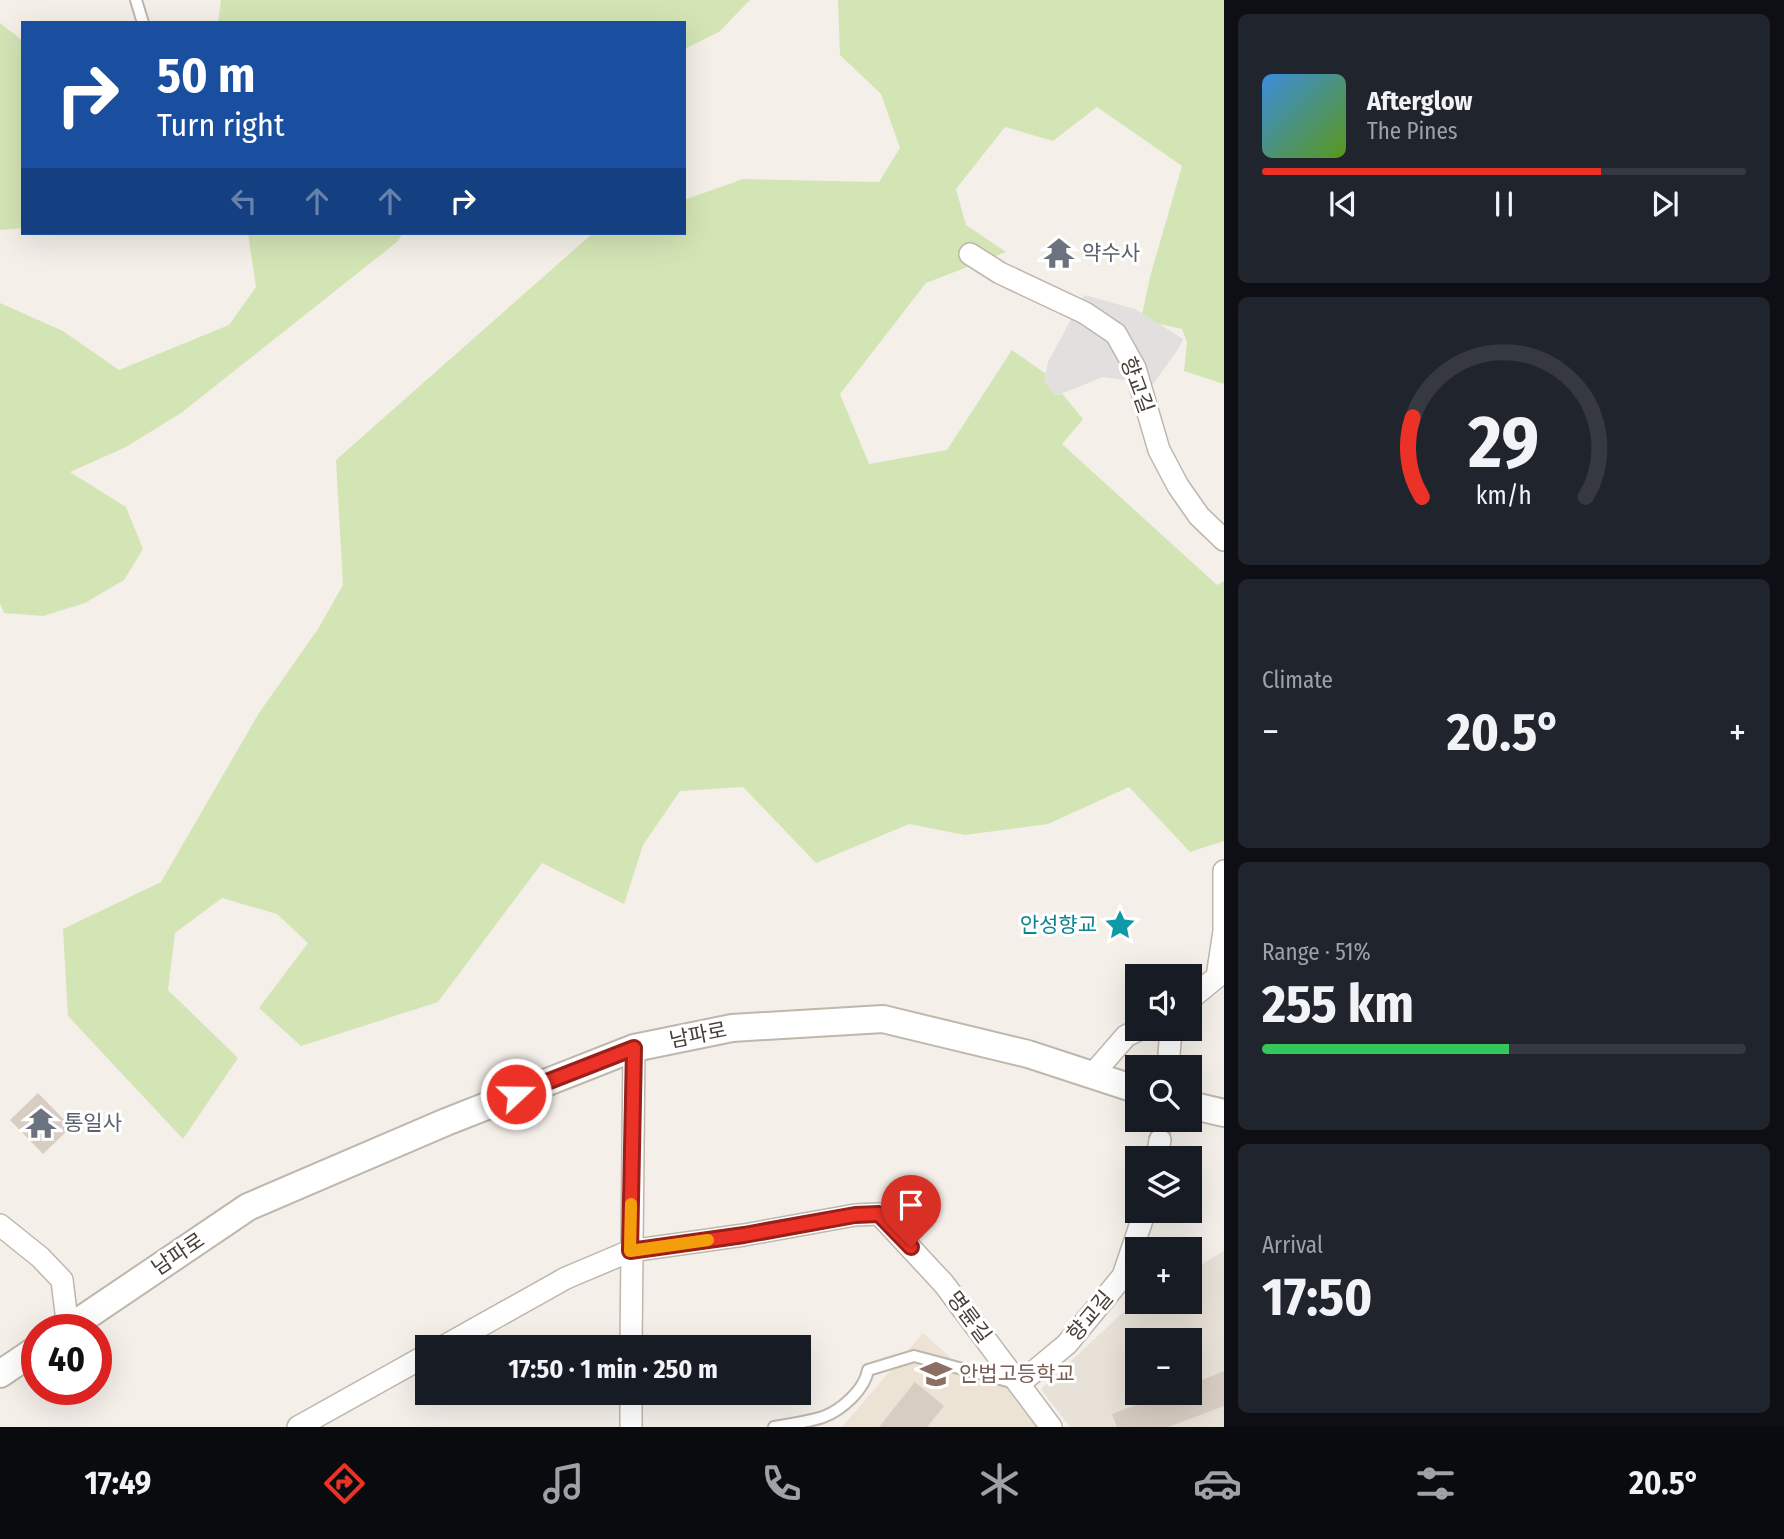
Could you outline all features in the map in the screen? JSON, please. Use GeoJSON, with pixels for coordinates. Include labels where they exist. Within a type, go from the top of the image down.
{"type":"FeatureCollection","features":[{"type":"Feature","properties":{"kind":"street","name":"향교길"},"geometry":{"type":"LineString","coordinates":[[970,254],[1000,273],[1085,313],[1116,334],[1135,368],[1159,450],[1178,486],[1199,516],[1224,540]]}},
{"type":"Feature","properties":{"kind":"street"},"geometry":{"type":"LineString","coordinates":[[1202,989],[1217,977],[1224,931],[1224,871]]}},
{"type":"Feature","properties":{"kind":"street","name":"남파로"},"geometry":{"type":"LineString","coordinates":[[89,1314],[248,1207],[446,1122],[634,1048],[732,1028],[883,1019],[1028,1054],[1125,1086]]}},
{"type":"Feature","properties":{"kind":"street"},"geometry":{"type":"LineString","coordinates":[[1092,1075],[1125,1037]]}},
{"type":"Feature","properties":{"kind":"street"},"geometry":{"type":"LineString","coordinates":[[631,1335],[634,1048]]}},
{"type":"Feature","properties":{"kind":"street"},"geometry":{"type":"LineString","coordinates":[[1202,1108],[1224,1113]]}},
{"type":"Feature","properties":{"kind":"street","name":"명륜길"},"geometry":{"type":"LineString","coordinates":[[464,1335],[566,1278],[630,1251],[744,1235],[855,1215],[879,1214],[944,1284],[1051,1427]]}},
{"type":"Feature","properties":{"kind":"street","name":"향교길"},"geometry":{"type":"LineString","coordinates":[[1019,1384],[1067,1344],[1123,1276],[1141,1223]]}},
{"type":"Feature","properties":{"kind":"street"},"geometry":{"type":"LineString","coordinates":[[0,1225],[40,1256],[62,1280],[65,1314]]}},
{"type":"Feature","properties":{"kind":"street"},"geometry":{"type":"LineString","coordinates":[[0,1374],[21,1360]]}},
{"type":"Feature","properties":{"kind":"street"},"geometry":{"type":"LineString","coordinates":[[298,1427],[415,1362]]}},
{"type":"Feature","properties":{"kind":"street"},"geometry":{"type":"LineString","coordinates":[[631,1405],[631,1427]]}},
{"type":"Feature","properties":{"kind":"lane"},"geometry":{"type":"LineString","coordinates":[[136,0],[142,21]]}},
{"type":"Feature","properties":{"kind":"lane"},"geometry":{"type":"LineString","coordinates":[[774,1427],[825,1416],[848,1402],[867,1380],[868,1370],[914,1356],[1019,1384]]}},
{"type":"Feature","properties":{"kind":"shaded area"},"geometry":{"type":"Polygon","coordinates":[[[1084,295],[1135,309],[1183,339],[1153,384],[1103,377],[1056,396],[1044,381],[1048,362],[1084,295]]]}},
{"type":"Feature","properties":{"kind":"shaded area"},"geometry":{"type":"Polygon","coordinates":[[[1224,1251],[1224,1427],[1070,1427],[1041,1389],[1125,1311],[1125,1314],[1202,1314],[1202,1264],[1224,1251]]]}},
{"type":"Feature","properties":{"kind":"shaded area","name":"안법고등학교"},"geometry":{"type":"Polygon","coordinates":[[[923,1333],[954,1361],[1015,1387],[1048,1427],[842,1427],[923,1333]]]}},
{"type":"Feature","properties":{"kind":"green space"},"geometry":{"type":"Polygon","coordinates":[[[221,0],[750,0],[719,32],[686,48],[686,21],[218,21],[221,0]]]}},
{"type":"Feature","properties":{"kind":"green space"},"geometry":{"type":"Polygon","coordinates":[[[838,0],[1224,0],[1224,384],[1184,371],[1187,342],[1182,329],[1141,320],[1150,277],[1182,166],[1097,107],[1053,141],[1005,127],[956,189],[966,225],[1006,252],[926,283],[840,394],[869,464],[947,450],[1012,350],[1046,374],[1083,419],[1062,444],[1217,585],[1224,581],[1224,841],[1190,852],[1129,787],[1048,824],[965,835],[909,824],[816,863],[743,787],[680,791],[643,845],[624,904],[542,863],[438,1002],[301,1046],[259,1008],[308,943],[277,914],[222,898],[175,933],[168,990],[238,1058],[183,1139],[68,1016],[63,929],[161,882],[259,713],[318,629],[343,585],[336,460],[591,235],[686,235],[686,199],[743,179],[879,182],[900,148],[881,94],[840,55],[838,0]]]}},
{"type":"Feature","properties":{"kind":"green space"},"geometry":{"type":"Polygon","coordinates":[[[0,23],[21,39],[21,228],[0,230],[0,23]]]}},
{"type":"Feature","properties":{"kind":"green space"},"geometry":{"type":"Polygon","coordinates":[[[248,235],[402,235],[397,242],[181,413],[126,447],[70,472],[126,507],[143,549],[124,580],[85,603],[43,616],[4,613],[0,603],[0,303],[63,331],[119,370],[229,325],[256,287],[248,235]]]}},
{"type":"Feature","properties":{"kind":"building","name":"통일사"},"geometry":{"type":"Polygon","coordinates":[[[38,1093],[71,1127],[43,1154],[10,1120],[38,1093]]]}},
{"type":"Feature","properties":{"kind":"building"},"geometry":{"type":"Polygon","coordinates":[[[1224,1371],[1224,1406],[1168,1427],[1117,1427],[1112,1414],[1136,1405],[1202,1405],[1202,1380],[1224,1371]]]}},
{"type":"Feature","properties":{"kind":"building"},"geometry":{"type":"Polygon","coordinates":[[[915,1382],[944,1406],[927,1427],[879,1427],[915,1382]]]}},
{"type":"Feature","properties":{"kind":"tunnel"},"geometry":{"type":"LineString","coordinates":[[1160,1140],[1161,1132]]}},
{"type":"Feature","properties":{"kind":"slow traffic"},"geometry":{"type":"LineString","coordinates":[[631,1204],[630,1251],[708,1240]]}},
{"type":"Feature","properties":{"kind":"place","name":"약수사"},"geometry":{"type":"Point","coordinates":[1059,253]}},
{"type":"Feature","properties":{"kind":"place","name":"안성향교"},"geometry":{"type":"Point","coordinates":[1120,925]}},
{"type":"Feature","properties":{"kind":"place","name":"통일사"},"geometry":{"type":"Point","coordinates":[41,1123]}},
{"type":"Feature","properties":{"kind":"place","name":"안법고등학교"},"geometry":{"type":"Point","coordinates":[936,1374]}},
{"type":"Feature","properties":{"kind":"route"},"geometry":{"type":"LineString","coordinates":[[516,1094],[634,1048],[630,1251],[744,1235],[855,1215],[879,1214],[911,1247]]}}]}
